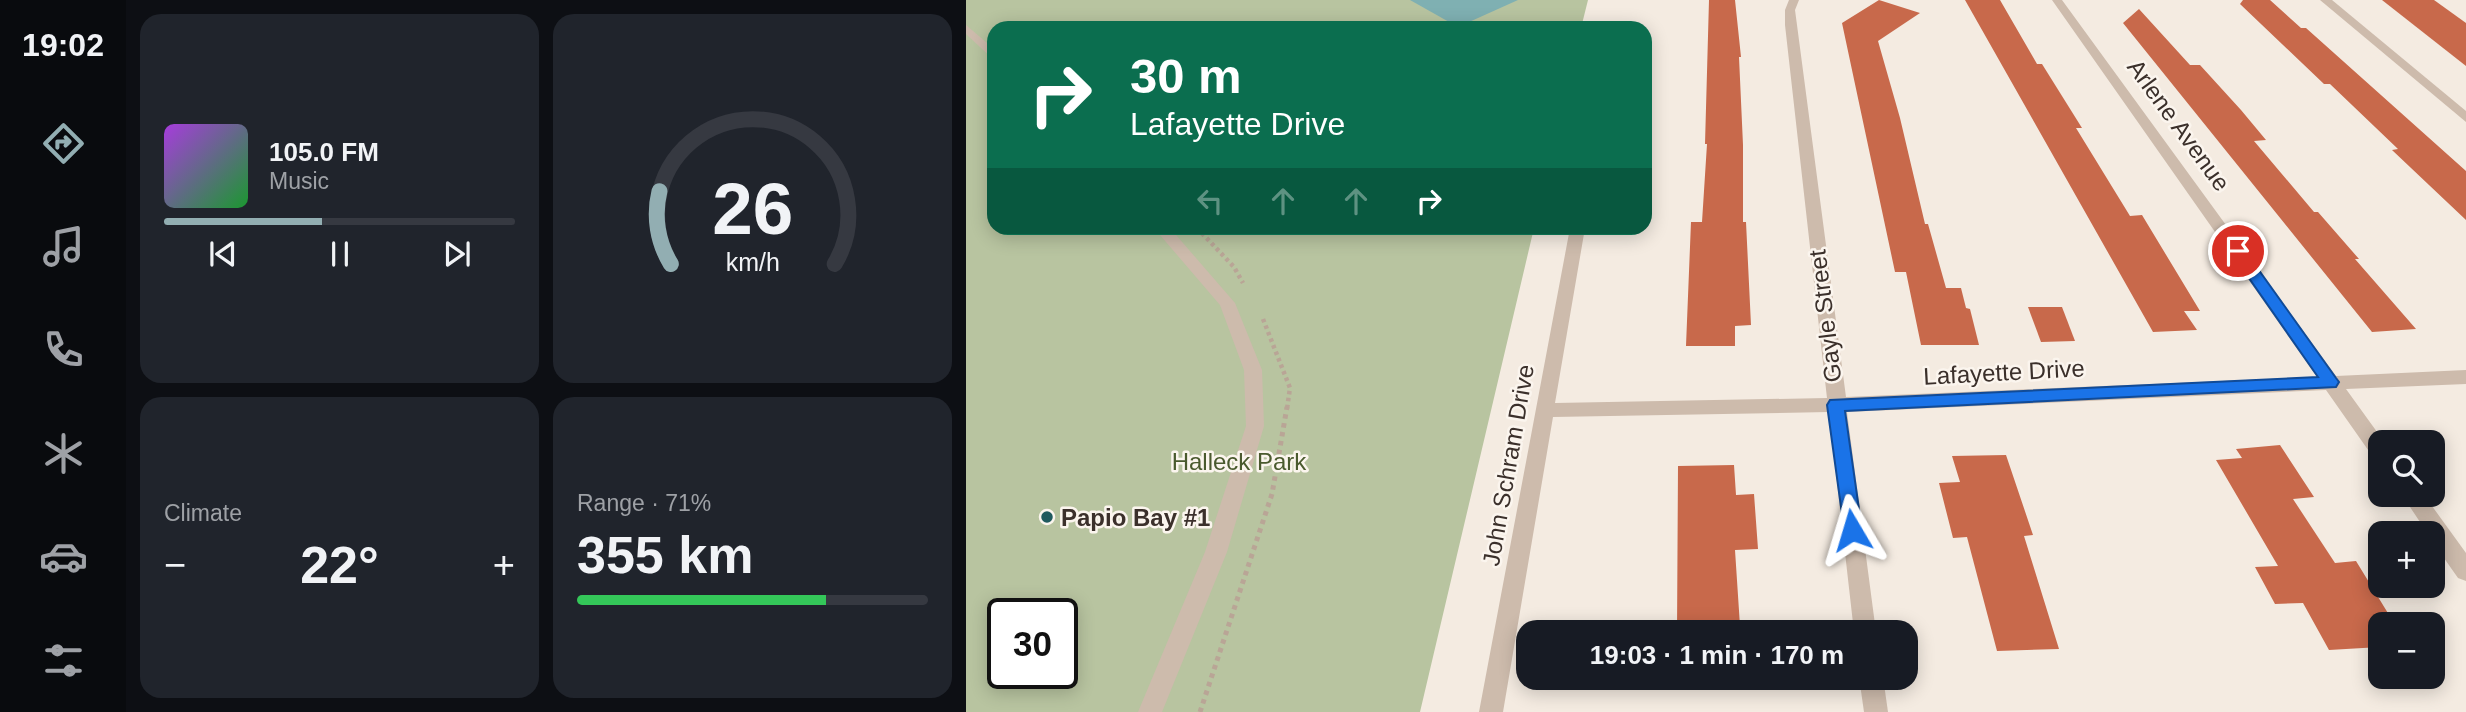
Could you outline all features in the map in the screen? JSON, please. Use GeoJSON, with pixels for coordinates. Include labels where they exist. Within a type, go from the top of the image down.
{"type":"FeatureCollection","features":[{"type":"Feature","properties":{"kind":"street","name":"Gayle Street"},"geometry":{"type":"LineString","coordinates":[[1794,0],[1790,10],[1791,25],[1863,620]]}},
{"type":"Feature","properties":{"kind":"street","name":"Arlene Avenue"},"geometry":{"type":"LineString","coordinates":[[2057,0],[2368,434]]}},
{"type":"Feature","properties":{"kind":"street"},"geometry":{"type":"LineString","coordinates":[[2325,0],[2466,118]]}},
{"type":"Feature","properties":{"kind":"street"},"geometry":{"type":"LineString","coordinates":[[966,28],[987,49]]}},
{"type":"Feature","properties":{"kind":"street"},"geometry":{"type":"LineString","coordinates":[[1150,712],[1216,552],[1255,426],[1252,370],[1227,303],[1168,235]]}},
{"type":"Feature","properties":{"kind":"street","name":"John Schram Drive"},"geometry":{"type":"LineString","coordinates":[[1491,712],[1576,235]]}},
{"type":"Feature","properties":{"kind":"street","name":"Lafayette Drive"},"geometry":{"type":"LineString","coordinates":[[1545,410],[1836,405],[2466,377]]}},
{"type":"Feature","properties":{"kind":"street"},"geometry":{"type":"LineString","coordinates":[[2421,507],[2466,571]]}},
{"type":"Feature","properties":{"kind":"street"},"geometry":{"type":"LineString","coordinates":[[1873,690],[1876,712]]}},
{"type":"Feature","properties":{"kind":"green space","name":"Halleck Park"},"geometry":{"type":"Polygon","coordinates":[[[966,0],[1588,0],[1583,21],[987,21],[987,235],[1532,235],[1420,712],[966,712],[966,0]]]}},
{"type":"Feature","properties":{"kind":"water"},"geometry":{"type":"Polygon","coordinates":[[[1410,0],[1518,0],[1471,21],[1447,21],[1410,0]]]}},
{"type":"Feature","properties":{"kind":"building"},"geometry":{"type":"Polygon","coordinates":[[[1709,0],[1735,0],[1741,57],[1743,222],[1746,222],[1751,325],[1735,326],[1735,346],[1686,346],[1691,222],[1702,222],[1707,144],[1709,0]]]}},
{"type":"Feature","properties":{"kind":"building"},"geometry":{"type":"Polygon","coordinates":[[[1879,0],[1920,13],[1878,41],[1900,118],[1925,224],[1928,224],[1946,288],[1961,288],[1966,308],[1970,309],[1979,345],[1921,345],[1906,272],[1895,272],[1842,23],[1879,0]]]}},
{"type":"Feature","properties":{"kind":"building"},"geometry":{"type":"Polygon","coordinates":[[[1965,0],[2000,0],[2037,64],[2042,64],[2082,128],[2076,128],[2130,216],[2142,215],[2200,311],[2184,311],[2197,330],[2153,332],[1965,0]]]}},
{"type":"Feature","properties":{"kind":"building"},"geometry":{"type":"Polygon","coordinates":[[[2243,0],[2270,0],[2301,28],[2306,28],[2466,171],[2466,220],[2392,150],[2398,149],[2330,84],[2324,84],[2240,4],[2243,0]]]}},
{"type":"Feature","properties":{"kind":"building"},"geometry":{"type":"Polygon","coordinates":[[[2382,0],[2434,0],[2466,23],[2466,66],[2382,0]]]}},
{"type":"Feature","properties":{"kind":"building"},"geometry":{"type":"Polygon","coordinates":[[[2139,9],[2190,65],[2200,65],[2241,110],[2266,140],[2254,141],[2314,212],[2318,212],[2359,259],[2355,259],[2416,329],[2372,332],[2123,23],[2139,9]]]}},
{"type":"Feature","properties":{"kind":"building"},"geometry":{"type":"Polygon","coordinates":[[[2028,307],[2062,307],[2075,341],[2041,342],[2028,307]]]}},
{"type":"Feature","properties":{"kind":"building"},"geometry":{"type":"Polygon","coordinates":[[[2280,445],[2314,497],[2293,499],[2335,563],[2356,561],[2368,581],[2368,598],[2379,598],[2387,612],[2368,612],[2368,648],[2329,650],[2303,603],[2275,604],[2255,567],[2278,566],[2216,460],[2242,458],[2236,449],[2280,445]]]}},
{"type":"Feature","properties":{"kind":"building"},"geometry":{"type":"Polygon","coordinates":[[[2006,455],[2033,535],[2024,536],[2059,649],[1997,651],[1967,537],[1953,538],[1939,483],[1960,482],[1952,456],[2006,455]]]}},
{"type":"Feature","properties":{"kind":"building"},"geometry":{"type":"Polygon","coordinates":[[[1734,465],[1736,495],[1754,494],[1758,549],[1735,550],[1740,620],[1677,620],[1678,466],[1734,465]]]}},
{"type":"Feature","properties":{"kind":"place","name":"Papio Bay #1"},"geometry":{"type":"Point","coordinates":[1047,517]}},
{"type":"Feature","properties":{"kind":"route"},"geometry":{"type":"LineString","coordinates":[[1852,530],[1836,405],[2330,382],[2238,251]]}}]}
